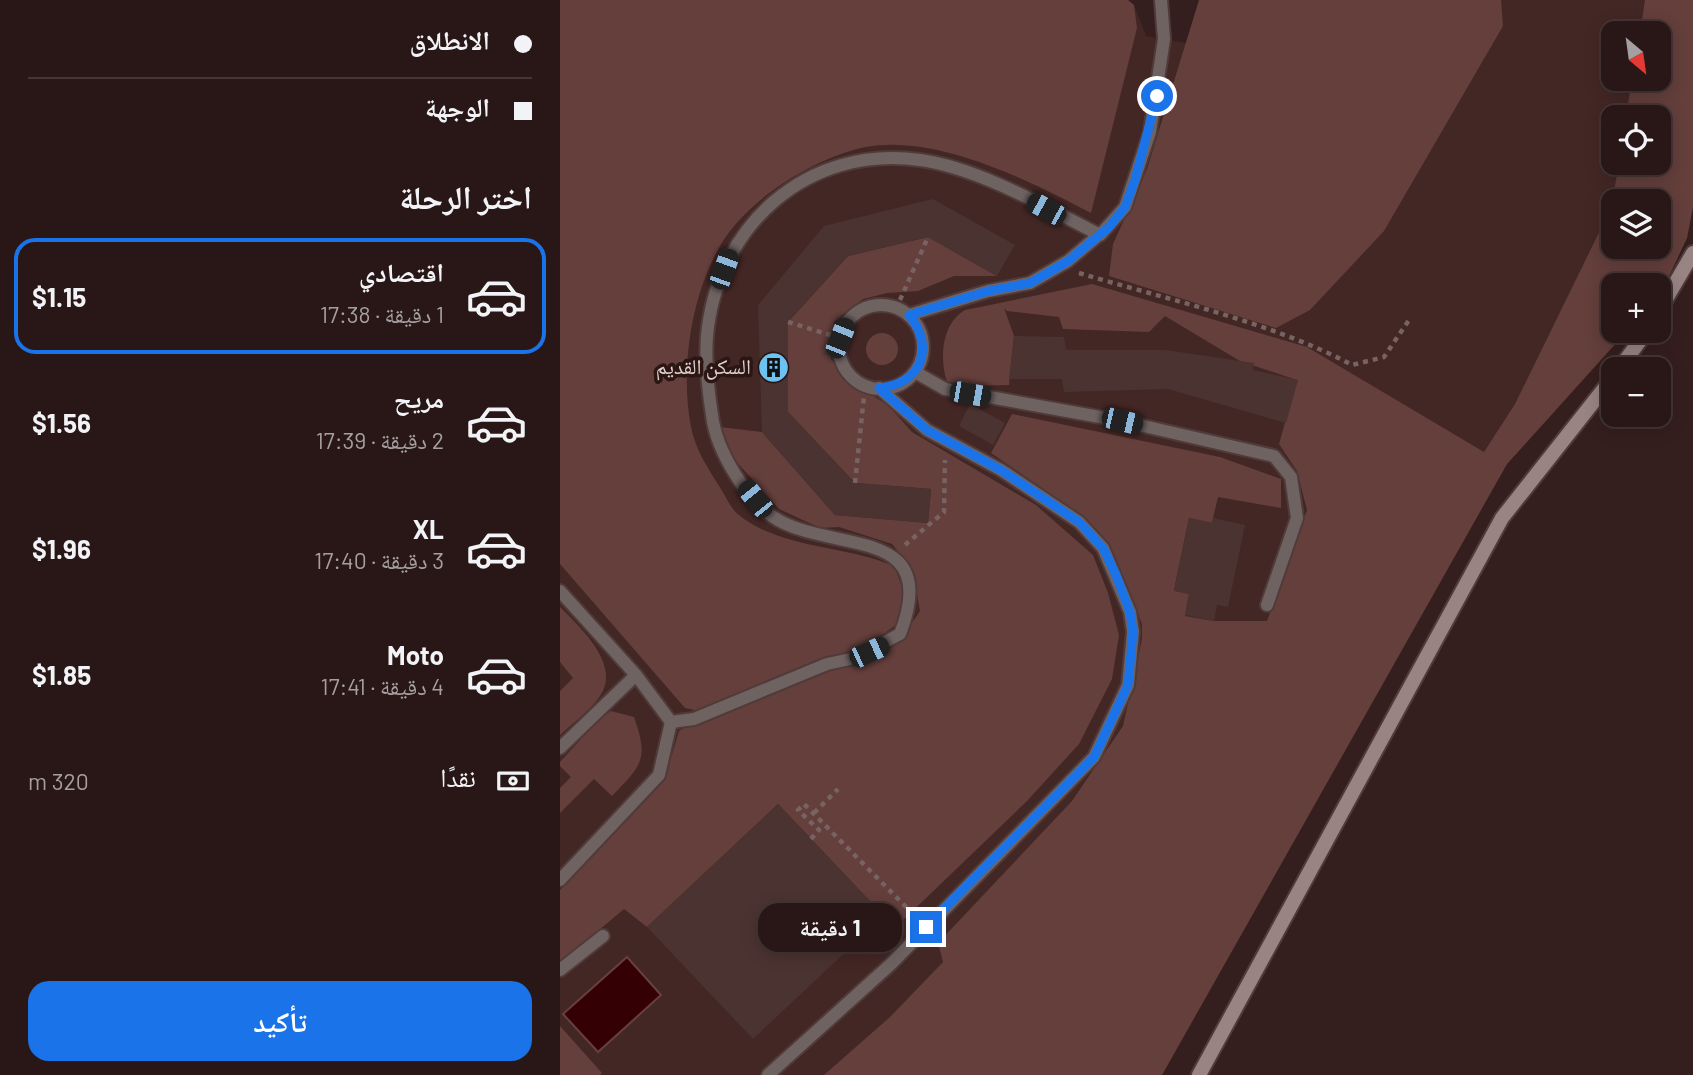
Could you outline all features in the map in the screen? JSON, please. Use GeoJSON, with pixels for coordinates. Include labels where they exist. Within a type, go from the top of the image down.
{"type":"FeatureCollection","features":[{"type":"Feature","properties":{"kind":"main road"},"geometry":{"type":"LineString","coordinates":[[1671,291],[1693,253]]}},
{"type":"Feature","properties":{"kind":"main road"},"geometry":{"type":"LineString","coordinates":[[1199,1075],[1313,860],[1502,518],[1601,392]]}},
{"type":"Feature","properties":{"kind":"lane"},"geometry":{"type":"LineString","coordinates":[[909,315],[988,291],[1030,283],[1058,267],[1100,234],[1125,207],[1150,132],[1164,39],[1161,0]]}},
{"type":"Feature","properties":{"kind":"lane"},"geometry":{"type":"LineString","coordinates":[[671,722],[694,719],[827,664],[855,658],[900,634],[909,611],[912,587],[897,560],[872,547],[777,520],[733,472],[721,449],[712,418],[707,336],[718,287],[731,251],[755,219],[786,192],[817,172],[847,162],[890,156],[924,160],[985,180],[1100,234]]}},
{"type":"Feature","properties":{"kind":"lane"},"geometry":{"type":"LineString","coordinates":[[868,307],[897,308],[909,315],[922,336],[921,361],[915,372],[893,387],[865,385],[853,378],[844,366],[840,338],[846,324],[868,307]]}},
{"type":"Feature","properties":{"kind":"lane"},"geometry":{"type":"LineString","coordinates":[[915,372],[945,389],[1122,421],[1274,456],[1291,477],[1297,517],[1267,606]]}},
{"type":"Feature","properties":{"kind":"lane"},"geometry":{"type":"LineString","coordinates":[[768,1075],[909,944],[1094,757],[1128,685],[1133,632],[1130,612],[1103,548],[1079,522],[1001,470],[927,430],[879,388]]}},
{"type":"Feature","properties":{"kind":"lane"},"geometry":{"type":"LineString","coordinates":[[560,591],[636,675],[671,722],[659,775],[560,880]]}},
{"type":"Feature","properties":{"kind":"lane"},"geometry":{"type":"LineString","coordinates":[[560,748],[636,675]]}},
{"type":"Feature","properties":{"kind":"lane"},"geometry":{"type":"LineString","coordinates":[[560,970],[603,936]]}},
{"type":"Feature","properties":{"kind":"path"},"geometry":{"type":"LineString","coordinates":[[897,308],[928,237]]}},
{"type":"Feature","properties":{"kind":"path"},"geometry":{"type":"LineString","coordinates":[[1058,267],[1282,335],[1325,350],[1352,365],[1384,357],[1409,320]]}},
{"type":"Feature","properties":{"kind":"path"},"geometry":{"type":"LineString","coordinates":[[788,322],[840,338]]}},
{"type":"Feature","properties":{"kind":"path"},"geometry":{"type":"LineString","coordinates":[[855,483],[865,385]]}},
{"type":"Feature","properties":{"kind":"path"},"geometry":{"type":"LineString","coordinates":[[890,556],[944,512],[945,440]]}},
{"type":"Feature","properties":{"kind":"path"},"geometry":{"type":"LineString","coordinates":[[814,813],[838,789]]}},
{"type":"Feature","properties":{"kind":"path"},"geometry":{"type":"LineString","coordinates":[[811,839],[819,830],[799,810],[804,804],[926,927]]}},
{"type":"Feature","properties":{"kind":"path"},"geometry":{"type":"LineString","coordinates":[[857,941],[881,938],[909,944]]}},
{"type":"Feature","properties":{"kind":"shaded area"},"geometry":{"type":"Polygon","coordinates":[[[560,0],[1128,0],[1134,5],[1146,36],[1187,43],[1199,0],[1693,0],[1693,207],[1687,238],[1671,273],[1601,273],[1601,343],[1616,343],[1507,464],[1162,1075],[560,1075],[560,0]]]}},
{"type":"Feature","properties":{"kind":"shaded area"},"geometry":{"type":"Polygon","coordinates":[[[560,0],[1128,0],[1134,5],[1137,28],[1091,213],[1012,175],[952,154],[923,147],[866,147],[825,160],[784,183],[747,213],[720,246],[695,310],[688,358],[691,427],[703,459],[739,515],[756,526],[794,541],[875,559],[894,566],[904,591],[897,624],[856,652],[819,659],[699,711],[685,708],[560,564],[560,0]]]}},
{"type":"Feature","properties":{"kind":"shaded area"},"geometry":{"type":"Polygon","coordinates":[[[1199,0],[1501,0],[1503,26],[1384,231],[1310,310],[1276,328],[1109,276],[1113,244],[1147,169],[1199,0]]]}},
{"type":"Feature","properties":{"kind":"shaded area"},"geometry":{"type":"Polygon","coordinates":[[[1645,0],[1693,0],[1693,207],[1687,238],[1671,273],[1601,273],[1601,343],[1616,343],[1507,464],[1162,1075],[824,1075],[890,1017],[943,962],[938,943],[1072,801],[1123,726],[1142,639],[1142,624],[1110,546],[1084,517],[991,453],[1012,414],[1220,457],[1281,479],[1281,508],[1218,497],[1212,523],[1189,518],[1174,590],[1189,594],[1185,616],[1214,621],[1267,621],[1307,510],[1297,471],[1279,444],[1297,380],[1240,361],[1165,316],[1149,332],[1063,329],[1059,317],[1007,311],[1004,308],[1014,336],[1009,385],[960,386],[947,382],[943,362],[944,342],[951,323],[965,310],[1092,284],[1307,347],[1484,452],[1515,404],[1601,228],[1601,259],[1671,259],[1671,189],[1614,189],[1617,175],[1671,175],[1671,105],[1628,105],[1630,91],[1671,91],[1671,21],[1642,21],[1645,0]]]}},
{"type":"Feature","properties":{"kind":"shaded area"},"geometry":{"type":"Polygon","coordinates":[[[928,237],[997,276],[954,276],[918,291],[887,293],[863,299],[834,322],[831,359],[850,382],[888,405],[912,432],[1036,505],[1093,555],[1108,593],[1119,635],[1112,679],[1079,744],[1027,801],[898,925],[884,916],[778,804],[647,927],[624,909],[560,963],[560,890],[664,781],[679,731],[756,695],[869,657],[895,640],[920,611],[912,568],[892,544],[839,527],[820,528],[779,509],[733,458],[720,427],[762,432],[835,515],[928,523],[931,489],[855,483],[788,412],[788,322],[848,256],[928,237]]]}},
{"type":"Feature","properties":{"kind":"shaded area"},"geometry":{"type":"Polygon","coordinates":[[[882,333],[893,338],[898,349],[893,360],[882,365],[871,360],[866,349],[871,338],[882,333]]]}},
{"type":"Feature","properties":{"kind":"shaded area"},"geometry":{"type":"Polygon","coordinates":[[[560,607],[587,635],[602,659],[606,672],[600,696],[560,735],[560,691],[573,678],[560,662],[560,607]]]}},
{"type":"Feature","properties":{"kind":"shaded area"},"geometry":{"type":"Polygon","coordinates":[[[611,711],[634,717],[641,743],[640,761],[612,796],[594,779],[560,813],[560,788],[571,777],[560,766],[560,762],[600,718],[611,711]]]}},
{"type":"Feature","properties":{"kind":"shaded area"},"geometry":{"type":"Polygon","coordinates":[[[627,957],[661,995],[598,1052],[563,1014],[627,957]]]}},
{"type":"Feature","properties":{"kind":"shaded area"},"geometry":{"type":"Polygon","coordinates":[[[560,1026],[602,1073],[600,1075],[560,1075],[560,1026]]]}},
{"type":"Feature","properties":{"kind":"building","name":"السكن القديم"},"geometry":{"type":"Polygon","coordinates":[[[933,199],[1015,245],[997,276],[928,237],[848,256],[788,322],[788,412],[855,483],[931,489],[928,523],[835,515],[762,432],[758,305],[824,226],[933,199]]]}},
{"type":"Feature","properties":{"kind":"building"},"geometry":{"type":"Polygon","coordinates":[[[1014,336],[1064,337],[1066,350],[1166,350],[1254,363],[1253,370],[1298,380],[1286,423],[1168,389],[1064,392],[1062,379],[1009,379],[1014,336]]]}},
{"type":"Feature","properties":{"kind":"building"},"geometry":{"type":"Polygon","coordinates":[[[970,404],[1005,423],[993,445],[959,426],[970,404]]]}},
{"type":"Feature","properties":{"kind":"building"},"geometry":{"type":"Polygon","coordinates":[[[1189,518],[1212,523],[1213,518],[1245,525],[1228,607],[1217,605],[1214,621],[1185,615],[1189,594],[1174,591],[1189,518]]]}},
{"type":"Feature","properties":{"kind":"building"},"geometry":{"type":"Polygon","coordinates":[[[778,804],[884,916],[753,1039],[647,927],[778,804]]]}},
{"type":"Feature","properties":{"kind":"place","name":"السكن القديم"},"geometry":{"type":"Point","coordinates":[774,367]}},
{"type":"Feature","properties":{"kind":"route"},"geometry":{"type":"LineString","coordinates":[[926,927],[1094,757],[1128,685],[1133,632],[1130,612],[1103,548],[1079,522],[1001,470],[927,430],[879,388],[893,387],[905,381],[915,372],[921,361],[922,336],[909,315],[988,291],[1030,283],[1068,261],[1109,227],[1125,207],[1135,180],[1150,132],[1157,96]]}}]}
